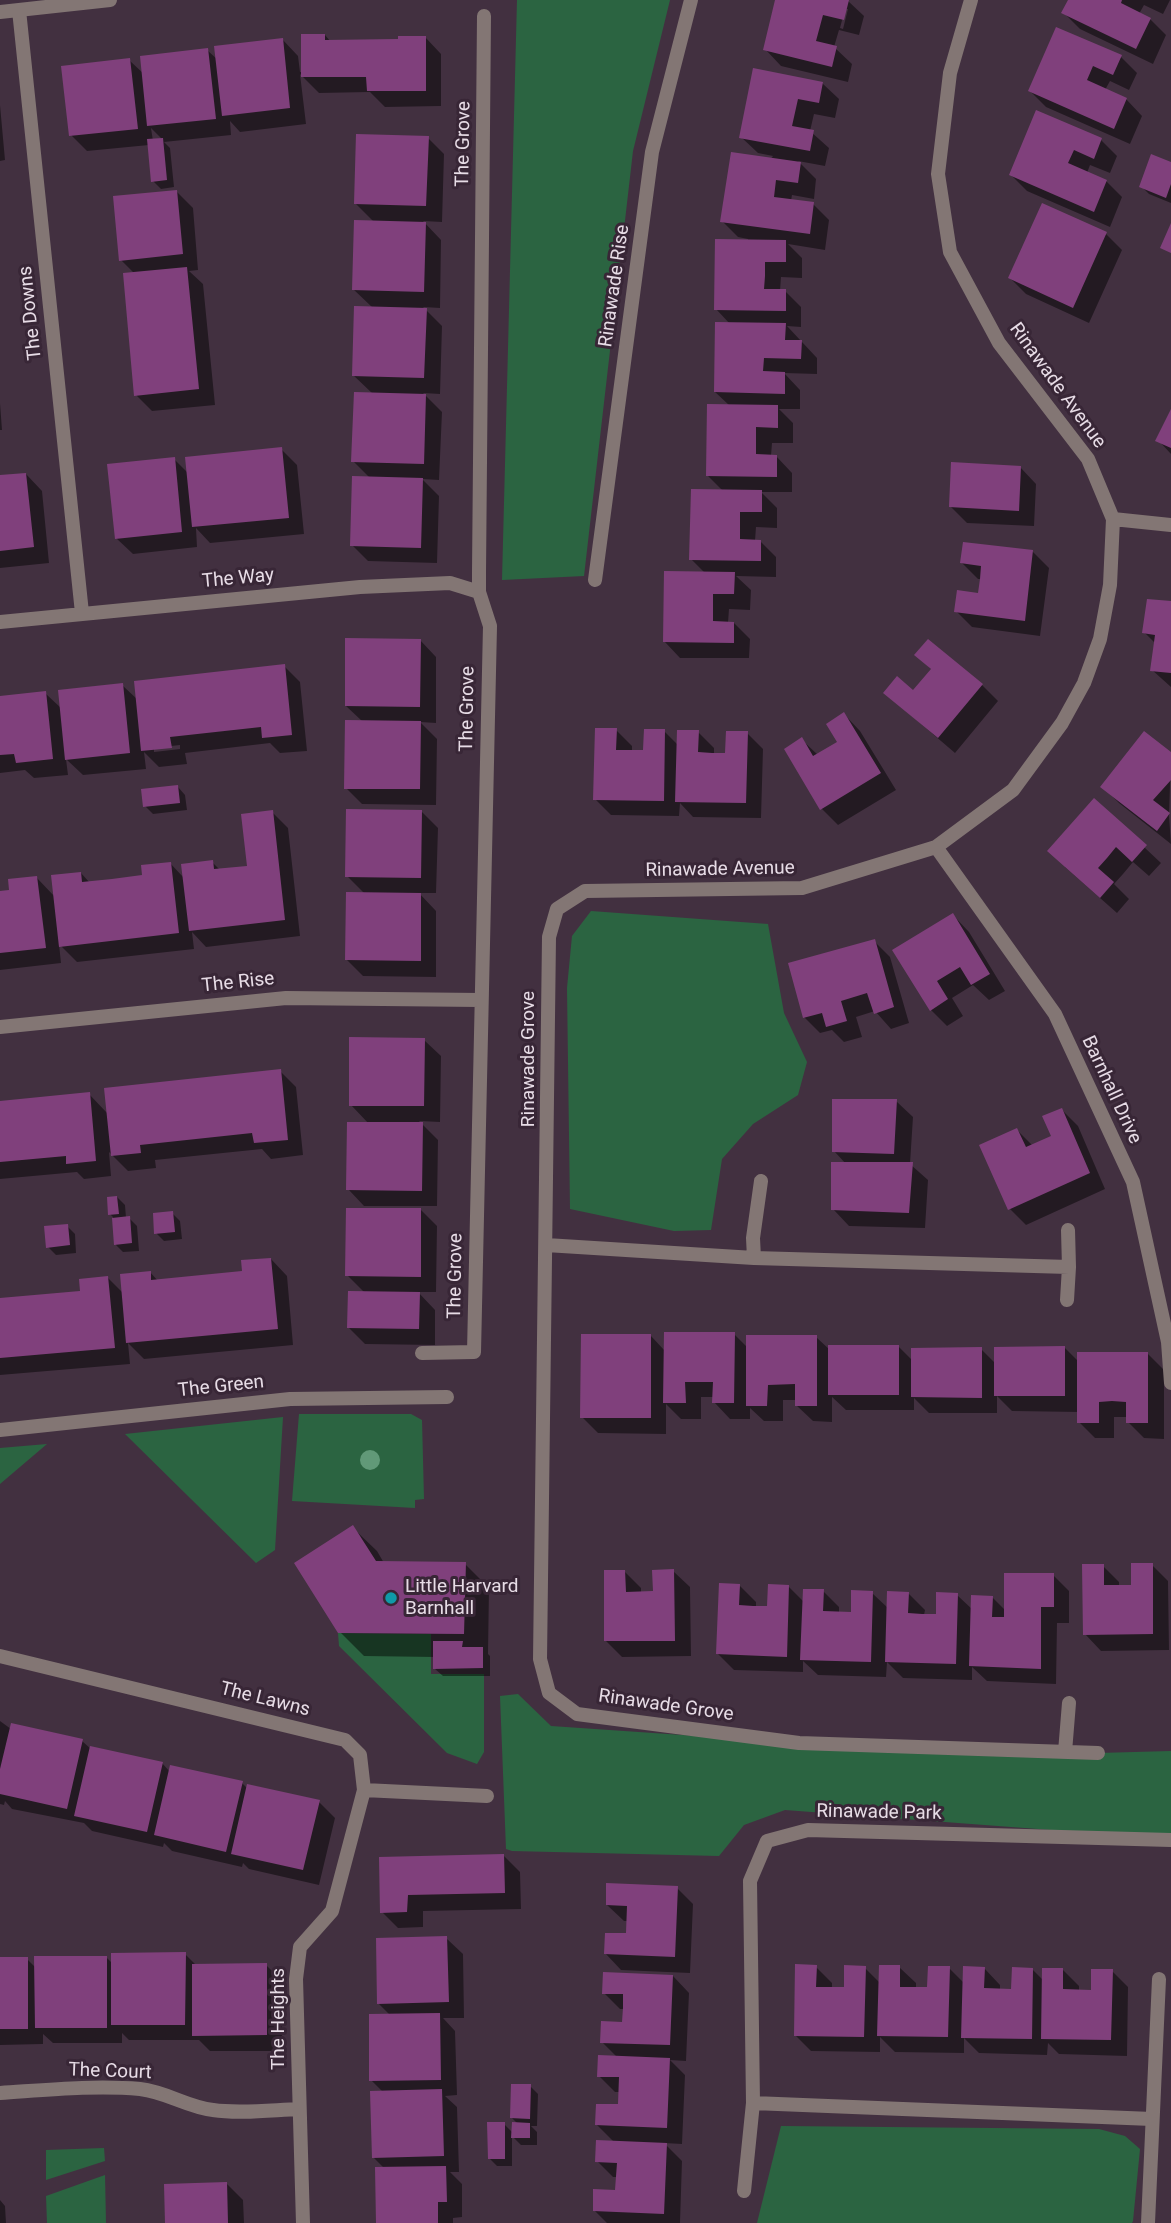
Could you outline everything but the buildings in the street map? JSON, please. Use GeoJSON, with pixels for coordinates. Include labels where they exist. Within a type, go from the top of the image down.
{"type":"FeatureCollection","features":[{"type":"Feature","properties":{"kind":"street"},"geometry":{"type":"LineString","coordinates":[[0,12],[110,0]]}},
{"type":"Feature","properties":{"kind":"street","name":"Rinawade Rise"},"geometry":{"type":"LineString","coordinates":[[595,580],[652,152],[691,0]]}},
{"type":"Feature","properties":{"kind":"street","name":"Rinawade Avenue"},"geometry":{"type":"LineString","coordinates":[[585,891],[802,888],[936,847],[1013,790],[1062,723],[1084,683],[1100,639],[1110,585],[1113,519],[1088,459],[999,343],[950,252],[937,174],[950,73],[971,0]]}},
{"type":"Feature","properties":{"kind":"street","name":"The Downs"},"geometry":{"type":"LineString","coordinates":[[19,10],[82,613]]}},
{"type":"Feature","properties":{"kind":"street","name":"The Grove"},"geometry":{"type":"LineString","coordinates":[[422,1353],[474,1352],[490,626],[479,592],[484,16]]}},
{"type":"Feature","properties":{"kind":"street"},"geometry":{"type":"LineString","coordinates":[[1113,519],[1171,525]]}},
{"type":"Feature","properties":{"kind":"street","name":"The Way"},"geometry":{"type":"LineString","coordinates":[[0,622],[360,587],[450,583],[479,592]]}},
{"type":"Feature","properties":{"kind":"street","name":"Barnhall Drive"},"geometry":{"type":"LineString","coordinates":[[936,847],[1055,1014],[1133,1182],[1170,1342],[1171,1382]]}},
{"type":"Feature","properties":{"kind":"street","name":"Rinawade Grove"},"geometry":{"type":"LineString","coordinates":[[585,891],[557,909],[549,937],[540,1659],[549,1693],[577,1714],[799,1743],[1098,1753]]}},
{"type":"Feature","properties":{"kind":"street","name":"The Rise"},"geometry":{"type":"LineString","coordinates":[[0,1027],[286,998],[480,1000]]}},
{"type":"Feature","properties":{"kind":"street"},"geometry":{"type":"LineString","coordinates":[[754,1258],[753,1238],[761,1181]]}},
{"type":"Feature","properties":{"kind":"street"},"geometry":{"type":"LineString","coordinates":[[1067,1300],[1068,1230]]}},
{"type":"Feature","properties":{"kind":"street"},"geometry":{"type":"LineString","coordinates":[[546,1245],[754,1258],[1069,1267]]}},
{"type":"Feature","properties":{"kind":"street","name":"The Green"},"geometry":{"type":"LineString","coordinates":[[0,1430],[290,1399],[447,1397]]}},
{"type":"Feature","properties":{"kind":"street","name":"The Lawns"},"geometry":{"type":"LineString","coordinates":[[0,1656],[345,1740],[360,1755],[364,1790]]}},
{"type":"Feature","properties":{"kind":"street"},"geometry":{"type":"LineString","coordinates":[[1065,1752],[1069,1703]]}},
{"type":"Feature","properties":{"kind":"street"},"geometry":{"type":"LineString","coordinates":[[364,1790],[487,1796]]}},
{"type":"Feature","properties":{"kind":"street","name":"The Heights"},"geometry":{"type":"LineString","coordinates":[[303,2223],[296,1979],[300,1947],[332,1911],[364,1790]]}},
{"type":"Feature","properties":{"kind":"street","name":"Rinawade Park"},"geometry":{"type":"LineString","coordinates":[[744,2191],[754,2103],[750,1881],[767,1842],[808,1830],[1171,1840]]}},
{"type":"Feature","properties":{"kind":"street"},"geometry":{"type":"LineString","coordinates":[[1147,2223],[1159,1979]]}},
{"type":"Feature","properties":{"kind":"street","name":"The Court"},"geometry":{"type":"LineString","coordinates":[[0,2093],[119,2088],[166,2094],[213,2110],[299,2109]]}},
{"type":"Feature","properties":{"kind":"street"},"geometry":{"type":"LineString","coordinates":[[754,2103],[1152,2119]]}},
{"type":"Feature","properties":{"kind":"green space"},"geometry":{"type":"Polygon","coordinates":[[[517,0],[670,0],[633,151],[584,576],[502,580],[517,0]]]}},
{"type":"Feature","properties":{"kind":"green space"},"geometry":{"type":"Polygon","coordinates":[[[591,911],[768,924],[784,1013],[807,1062],[798,1095],[753,1124],[722,1159],[711,1230],[674,1231],[570,1209],[567,988],[572,936],[591,911]]]}},
{"type":"Feature","properties":{"kind":"green space"},"geometry":{"type":"Polygon","coordinates":[[[299,1414],[411,1414],[422,1420],[424,1499],[415,1500],[415,1508],[292,1501],[299,1414]]]}},
{"type":"Feature","properties":{"kind":"green space"},"geometry":{"type":"Polygon","coordinates":[[[283,1417],[275,1550],[256,1563],[125,1434],[283,1417]]]}},
{"type":"Feature","properties":{"kind":"green space"},"geometry":{"type":"Polygon","coordinates":[[[47,1444],[0,1484],[0,1448],[47,1444]]]}},
{"type":"Feature","properties":{"kind":"green space"},"geometry":{"type":"Polygon","coordinates":[[[338,1633],[431,1634],[431,1674],[484,1674],[484,1752],[477,1764],[447,1753],[339,1646],[338,1633]]]}},
{"type":"Feature","properties":{"kind":"green space"},"geometry":{"type":"Polygon","coordinates":[[[518,1694],[551,1726],[799,1743],[1098,1753],[1171,1751],[1171,1839],[785,1810],[744,1825],[719,1856],[512,1851],[506,1849],[500,1696],[518,1694]]]}},
{"type":"Feature","properties":{"kind":"green space"},"geometry":{"type":"Polygon","coordinates":[[[781,2126],[1099,2129],[1125,2136],[1140,2149],[1133,2221],[757,2223],[781,2126]]]}},
{"type":"Feature","properties":{"kind":"green space"},"geometry":{"type":"Polygon","coordinates":[[[104,2148],[105,2161],[46,2180],[46,2150],[104,2148]]]}},
{"type":"Feature","properties":{"kind":"green space"},"geometry":{"type":"Polygon","coordinates":[[[105,2175],[106,2223],[47,2223],[46,2196],[105,2175]]]}},
{"type":"Feature","properties":{"kind":"place","name":"Little Harvard Barnhall"},"geometry":{"type":"Point","coordinates":[391,1598]}}]}
